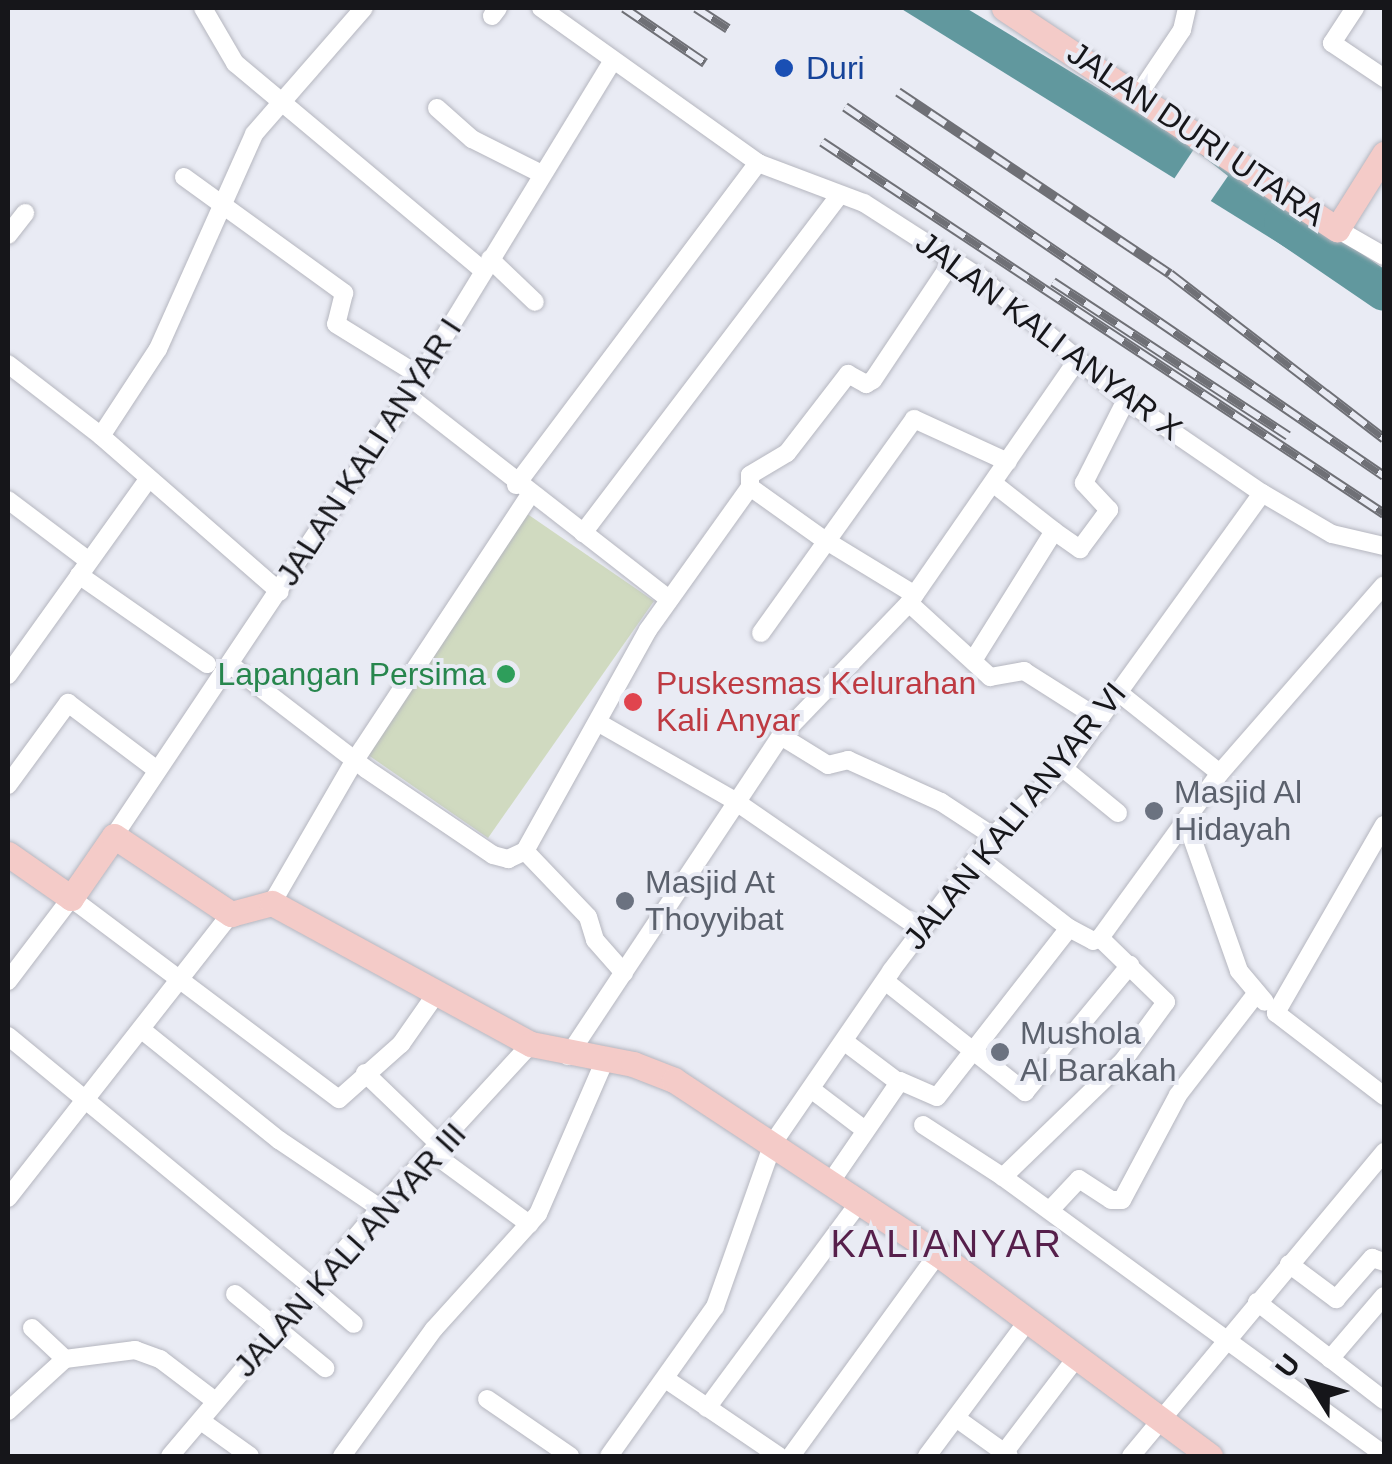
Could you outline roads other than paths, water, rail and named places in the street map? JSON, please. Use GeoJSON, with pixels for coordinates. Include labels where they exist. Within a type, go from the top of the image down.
{"type":"FeatureCollection","features":[{"type":"Feature","properties":{"kind":"street"},"geometry":{"type":"LineString","coordinates":[[203,8],[235,63],[279,102],[535,302]]}},
{"type":"Feature","properties":{"kind":"street"},"geometry":{"type":"LineString","coordinates":[[101,436],[158,349],[254,134],[364,8]]}},
{"type":"Feature","properties":{"kind":"street","name":"JALAN KALI ANYAR X"},"geometry":{"type":"LineString","coordinates":[[541,8],[758,163],[886,215],[954,260],[1126,400],[1262,492],[1332,534],[1384,546]]}},
{"type":"Feature","properties":{"kind":"street","name":"JALAN DURI UTARA"},"geometry":{"type":"LineString","coordinates":[[1004,8],[1033,15],[1139,94],[1338,229]]}},
{"type":"Feature","properties":{"kind":"street"},"geometry":{"type":"LineString","coordinates":[[1139,94],[1182,30],[1187,8]]}},
{"type":"Feature","properties":{"kind":"street"},"geometry":{"type":"LineString","coordinates":[[1355,8],[1332,43],[1384,78]]}},
{"type":"Feature","properties":{"kind":"street","name":"JALAN KALI ANYAR I"},"geometry":{"type":"LineString","coordinates":[[114,836],[220,669],[280,592],[408,396],[612,62]]}},
{"type":"Feature","properties":{"kind":"street"},"geometry":{"type":"LineString","coordinates":[[437,108],[472,139],[542,174]]}},
{"type":"Feature","properties":{"kind":"street"},"geometry":{"type":"LineString","coordinates":[[1384,154],[1338,229],[1384,256]]}},
{"type":"Feature","properties":{"kind":"street"},"geometry":{"type":"LineString","coordinates":[[272,903],[355,760],[523,491],[758,163]]}},
{"type":"Feature","properties":{"kind":"street"},"geometry":{"type":"LineString","coordinates":[[184,177],[344,293],[336,324],[420,376]]}},
{"type":"Feature","properties":{"kind":"street"},"geometry":{"type":"LineString","coordinates":[[583,533],[839,196]]}},
{"type":"Feature","properties":{"kind":"street"},"geometry":{"type":"LineString","coordinates":[[8,236],[24,213]]}},
{"type":"Feature","properties":{"kind":"street"},"geometry":{"type":"LineString","coordinates":[[8,500],[84,568],[220,669],[493,855],[508,858],[525,852],[669,599],[750,487],[750,475],[788,452],[846,376],[866,384],[873,380],[954,260]]}},
{"type":"Feature","properties":{"kind":"street"},"geometry":{"type":"LineString","coordinates":[[568,1056],[780,736],[912,599],[1077,360]]}},
{"type":"Feature","properties":{"kind":"street"},"geometry":{"type":"LineString","coordinates":[[8,364],[101,436],[280,592]]}},
{"type":"Feature","properties":{"kind":"street"},"geometry":{"type":"LineString","coordinates":[[408,396],[523,491],[669,599]]}},
{"type":"Feature","properties":{"kind":"street"},"geometry":{"type":"LineString","coordinates":[[994,484],[1080,549],[1109,510],[1084,483],[1126,400]]}},
{"type":"Feature","properties":{"kind":"street"},"geometry":{"type":"LineString","coordinates":[[762,633],[824,540],[914,419],[1008,462]]}},
{"type":"Feature","properties":{"kind":"street"},"geometry":{"type":"LineString","coordinates":[[10,666],[148,478]]}},
{"type":"Feature","properties":{"kind":"street"},"geometry":{"type":"LineString","coordinates":[[750,487],[912,599],[995,680],[1024,672],[1098,718]]}},
{"type":"Feature","properties":{"kind":"street","name":"JALAN KALI ANYAR VI"},"geometry":{"type":"LineString","coordinates":[[610,1456],[715,1307],[773,1143],[922,930],[994,836],[1098,718],[1262,492]]}},
{"type":"Feature","properties":{"kind":"street"},"geometry":{"type":"LineString","coordinates":[[974,659],[1054,531]]}},
{"type":"Feature","properties":{"kind":"street"},"geometry":{"type":"LineString","coordinates":[[979,858],[1068,928],[1093,942],[1100,938],[1220,774],[1384,585]]}},
{"type":"Feature","properties":{"kind":"street"},"geometry":{"type":"LineString","coordinates":[[1118,692],[1220,774]]}},
{"type":"Feature","properties":{"kind":"street"},"geometry":{"type":"LineString","coordinates":[[8,785],[68,702],[157,770]]}},
{"type":"Feature","properties":{"kind":"street"},"geometry":{"type":"LineString","coordinates":[[600,723],[734,801],[922,930]]}},
{"type":"Feature","properties":{"kind":"street"},"geometry":{"type":"LineString","coordinates":[[780,736],[828,764],[848,760],[941,802],[994,836]]}},
{"type":"Feature","properties":{"kind":"street"},"geometry":{"type":"LineString","coordinates":[[1061,759],[1118,813]]}},
{"type":"Feature","properties":{"kind":"street"},"geometry":{"type":"LineString","coordinates":[[1186,821],[1239,972],[1276,1012],[1384,1096]]}},
{"type":"Feature","properties":{"kind":"street"},"geometry":{"type":"LineString","coordinates":[[1276,1012],[1384,826]]}},
{"type":"Feature","properties":{"kind":"street"},"geometry":{"type":"LineString","coordinates":[[8,981],[114,836],[231,914]]}},
{"type":"Feature","properties":{"kind":"street"},"geometry":{"type":"LineString","coordinates":[[525,852],[588,916],[595,940],[624,973]]}},
{"type":"Feature","properties":{"kind":"street"},"geometry":{"type":"LineString","coordinates":[[8,854],[183,977],[331,1096],[345,1095],[364,1073],[402,1044],[436,994]]}},
{"type":"Feature","properties":{"kind":"street"},"geometry":{"type":"LineString","coordinates":[[10,1190],[88,1098],[231,914],[272,903],[531,1044],[674,1080],[832,1180],[938,1254],[1210,1456]]}},
{"type":"Feature","properties":{"kind":"street"},"geometry":{"type":"LineString","coordinates":[[845,1042],[898,1082],[936,1098],[1068,928]]}},
{"type":"Feature","properties":{"kind":"street"},"geometry":{"type":"LineString","coordinates":[[1003,1177],[1123,1062],[1162,1009],[1162,995],[1100,938]]}},
{"type":"Feature","properties":{"kind":"street"},"geometry":{"type":"LineString","coordinates":[[885,980],[1025,1092],[1130,965]]}},
{"type":"Feature","properties":{"kind":"street"},"geometry":{"type":"LineString","coordinates":[[1050,1210],[1079,1180],[1110,1200],[1122,1200],[1178,1095],[1256,994]]}},
{"type":"Feature","properties":{"kind":"street"},"geometry":{"type":"LineString","coordinates":[[142,1030],[278,1140],[380,1208]]}},
{"type":"Feature","properties":{"kind":"street"},"geometry":{"type":"LineString","coordinates":[[8,1036],[88,1098],[354,1324]]}},
{"type":"Feature","properties":{"kind":"street","name":"JALAN KALI ANYAR III"},"geometry":{"type":"LineString","coordinates":[[170,1456],[380,1208],[531,1044]]}},
{"type":"Feature","properties":{"kind":"street"},"geometry":{"type":"LineString","coordinates":[[342,1456],[459,1298],[530,1224],[549,1195],[558,1156],[605,1060]]}},
{"type":"Feature","properties":{"kind":"street"},"geometry":{"type":"LineString","coordinates":[[364,1073],[436,1149],[530,1224]]}},
{"type":"Feature","properties":{"kind":"street"},"geometry":{"type":"LineString","coordinates":[[832,1180],[898,1082]]}},
{"type":"Feature","properties":{"kind":"street"},"geometry":{"type":"LineString","coordinates":[[812,1088],[865,1130]]}},
{"type":"Feature","properties":{"kind":"street"},"geometry":{"type":"LineString","coordinates":[[923,1125],[1050,1210],[1223,1344],[1384,1455]]}},
{"type":"Feature","properties":{"kind":"street"},"geometry":{"type":"LineString","coordinates":[[1132,1456],[1384,1152]]}},
{"type":"Feature","properties":{"kind":"street"},"geometry":{"type":"LineString","coordinates":[[706,1408],[861,1200]]}},
{"type":"Feature","properties":{"kind":"street"},"geometry":{"type":"LineString","coordinates":[[792,1456],[938,1254]]}},
{"type":"Feature","properties":{"kind":"street"},"geometry":{"type":"LineString","coordinates":[[1289,1264],[1336,1299],[1372,1258],[1384,1262]]}},
{"type":"Feature","properties":{"kind":"street"},"geometry":{"type":"LineString","coordinates":[[235,1294],[325,1368]]}},
{"type":"Feature","properties":{"kind":"street"},"geometry":{"type":"LineString","coordinates":[[1330,1359],[1384,1296]]}},
{"type":"Feature","properties":{"kind":"street"},"geometry":{"type":"LineString","coordinates":[[1258,1302],[1384,1400]]}},
{"type":"Feature","properties":{"kind":"street"},"geometry":{"type":"LineString","coordinates":[[928,1456],[1026,1323]]}},
{"type":"Feature","properties":{"kind":"street"},"geometry":{"type":"LineString","coordinates":[[32,1328],[65,1359]]}},
{"type":"Feature","properties":{"kind":"street"},"geometry":{"type":"LineString","coordinates":[[8,1411],[65,1359],[135,1350],[160,1358],[214,1400]]}},
{"type":"Feature","properties":{"kind":"street"},"geometry":{"type":"LineString","coordinates":[[956,1418],[1007,1455],[1076,1358]]}},
{"type":"Feature","properties":{"kind":"street"},"geometry":{"type":"LineString","coordinates":[[667,1380],[779,1456]]}},
{"type":"Feature","properties":{"kind":"street"},"geometry":{"type":"LineString","coordinates":[[487,1399],[570,1456]]}},
{"type":"Feature","properties":{"kind":"street"},"geometry":{"type":"LineString","coordinates":[[201,1421],[250,1456]]}},
{"type":"Feature","properties":{"kind":"water"},"geometry":{"type":"Polygon","coordinates":[[[900,8],[966,8],[1336,233],[1314,265],[900,8]]]}},
{"type":"Feature","properties":{"kind":"waterway","name":"Duri"},"geometry":{"type":"LineString","coordinates":[[1283,223],[1384,292]]}},
{"type":"Feature","properties":{"kind":"railway"},"geometry":{"type":"LineString","coordinates":[[624,8],[705,63]]}},
{"type":"Feature","properties":{"kind":"railway"},"geometry":{"type":"LineString","coordinates":[[696,8],[728,29]]}},
{"type":"Feature","properties":{"kind":"railway"},"geometry":{"type":"LineString","coordinates":[[898,92],[1170,274],[1384,439]]}},
{"type":"Feature","properties":{"kind":"railway"},"geometry":{"type":"LineString","coordinates":[[845,107],[1384,476]]}},
{"type":"Feature","properties":{"kind":"railway"},"geometry":{"type":"LineString","coordinates":[[822,142],[1384,514]]}},
{"type":"Feature","properties":{"kind":"railway"},"geometry":{"type":"LineString","coordinates":[[1053,282],[1288,436]]}},
{"type":"Feature","properties":{"kind":"place","name":"Duri"},"geometry":{"type":"Point","coordinates":[784,68]}},
{"type":"Feature","properties":{"kind":"place","name":"Lapangan Persima"},"geometry":{"type":"Point","coordinates":[506,674]}},
{"type":"Feature","properties":{"kind":"place","name":"Puskesmas Kelurahan Kali Anyar"},"geometry":{"type":"Point","coordinates":[633,702]}},
{"type":"Feature","properties":{"kind":"place","name":"Masjid Al Hidayah"},"geometry":{"type":"Point","coordinates":[1154,811]}},
{"type":"Feature","properties":{"kind":"place","name":"Masjid At Thoyyibat"},"geometry":{"type":"Point","coordinates":[625,901]}},
{"type":"Feature","properties":{"kind":"place","name":"Mushola Al Barakah"},"geometry":{"type":"Point","coordinates":[1000,1052]}},
{"type":"Feature","properties":{"kind":"district","name":"KALIANYAR"},"geometry":{"type":"Point","coordinates":[947,1245]}}]}
